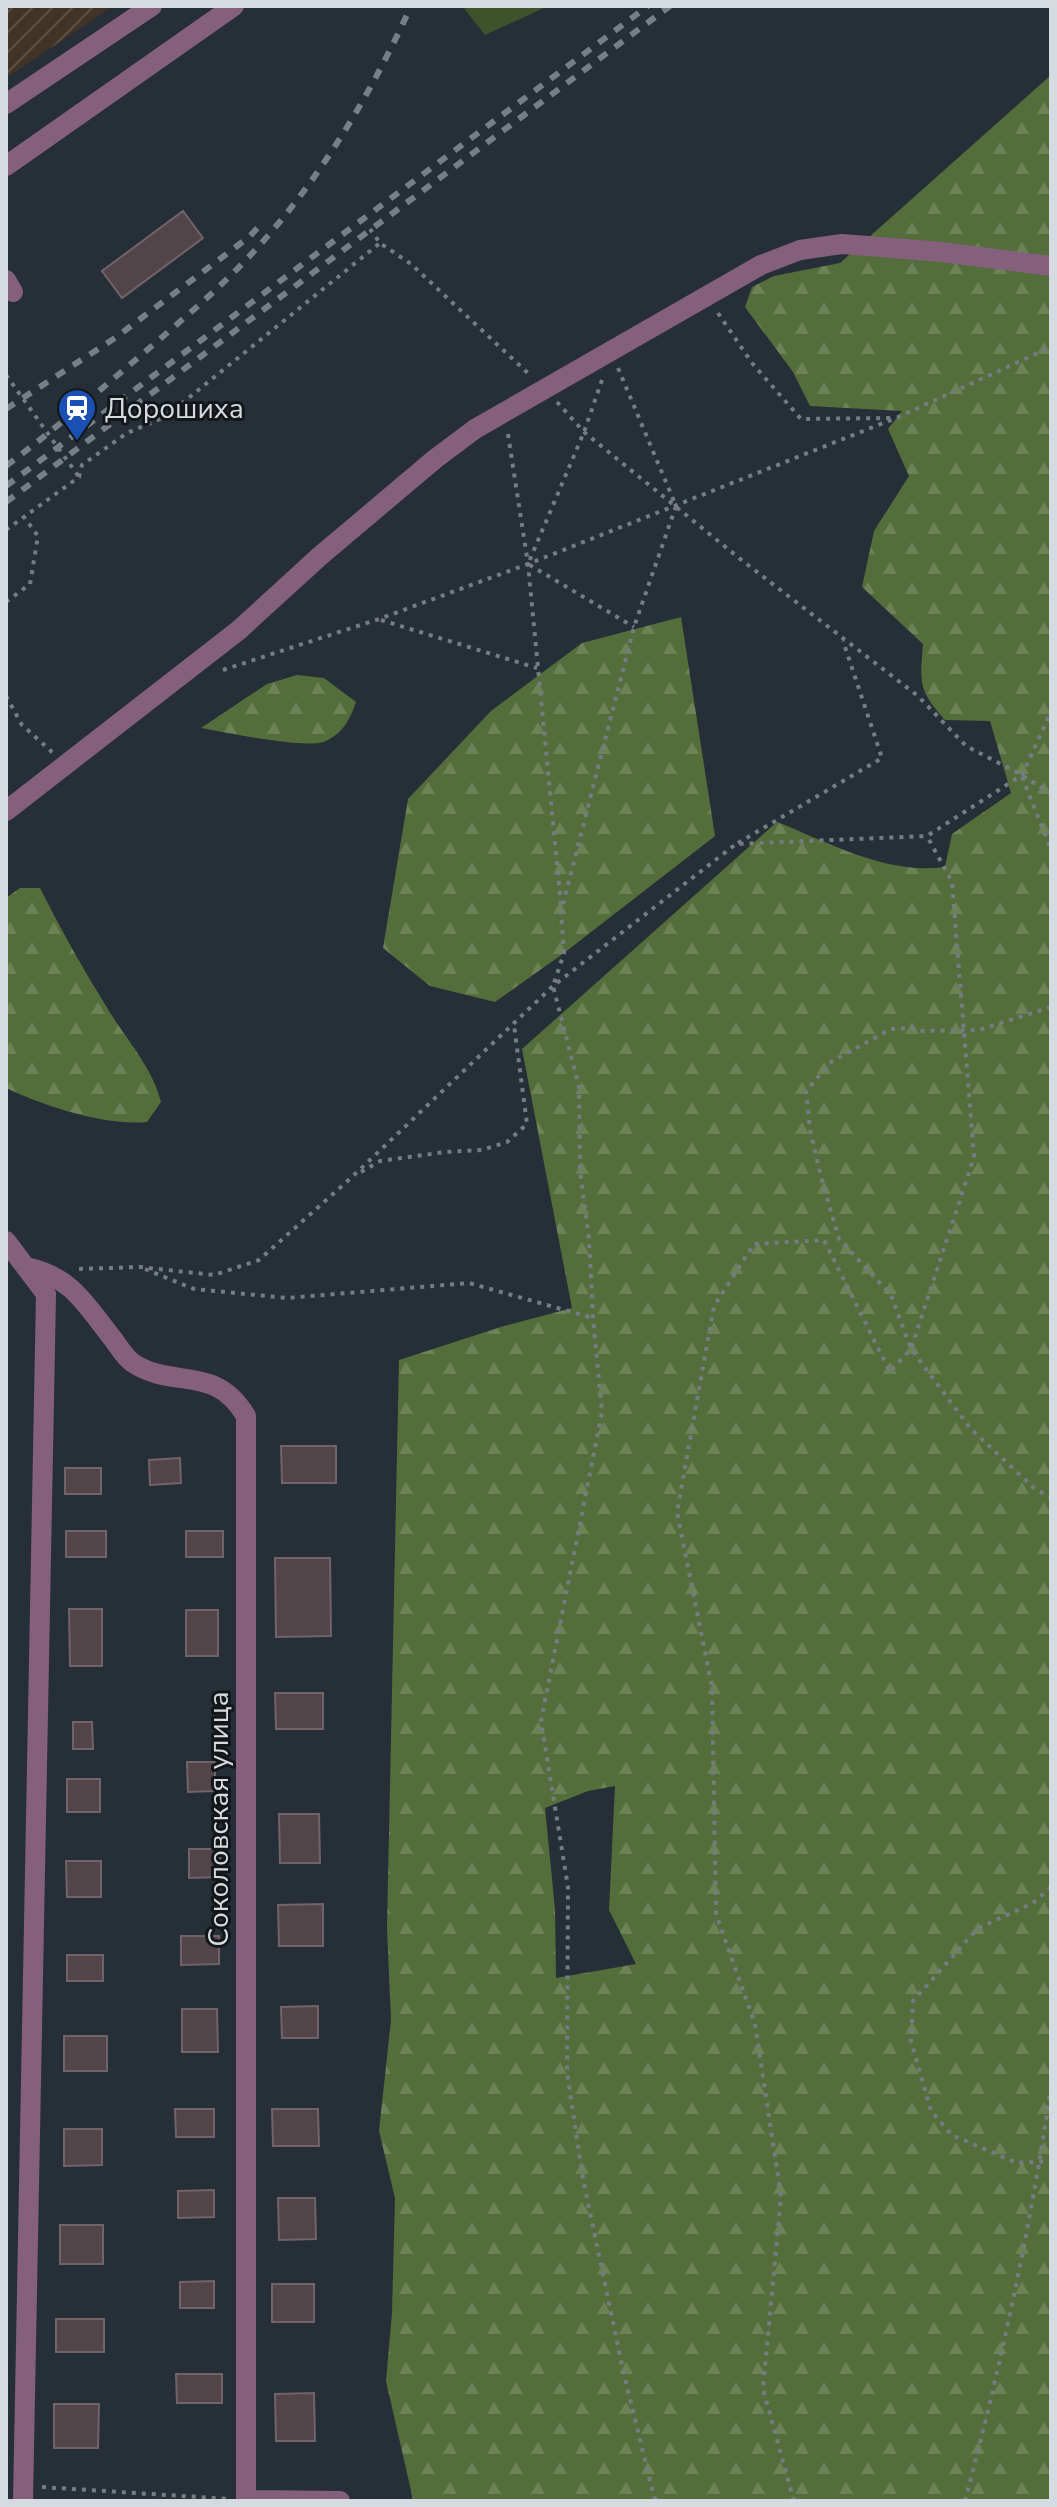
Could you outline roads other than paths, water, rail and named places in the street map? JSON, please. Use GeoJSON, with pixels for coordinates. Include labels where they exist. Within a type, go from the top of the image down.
{"type":"FeatureCollection","features":[{"type":"Feature","properties":{"kind":"street"},"geometry":{"type":"LineString","coordinates":[[6,104],[152,6]]}},
{"type":"Feature","properties":{"kind":"street"},"geometry":{"type":"LineString","coordinates":[[6,166],[234,6]]}},
{"type":"Feature","properties":{"kind":"street"},"geometry":{"type":"LineString","coordinates":[[6,811],[239,630],[320,556],[475,429],[742,275],[780,256],[842,244],[942,252],[1051,266]]}},
{"type":"Feature","properties":{"kind":"street"},"geometry":{"type":"LineString","coordinates":[[6,1241],[34,1269],[46,1294],[23,2494]]}},
{"type":"Feature","properties":{"kind":"street","name":"Соколовская улица"},"geometry":{"type":"LineString","coordinates":[[34,1269],[72,1287],[131,1362],[153,1371],[213,1384],[236,1399],[246,1416],[246,2500]]}},
{"type":"Feature","properties":{"kind":"street"},"geometry":{"type":"LineString","coordinates":[[246,2500],[340,2501]]}},
{"type":"Feature","properties":{"kind":"railway"},"geometry":{"type":"LineString","coordinates":[[6,466],[189,314],[268,236],[316,175],[358,109],[411,6]]}},
{"type":"Feature","properties":{"kind":"railway"},"geometry":{"type":"LineString","coordinates":[[6,486],[648,6]]}},
{"type":"Feature","properties":{"kind":"railway"},"geometry":{"type":"LineString","coordinates":[[6,502],[670,6]]}},
{"type":"Feature","properties":{"kind":"railway"},"geometry":{"type":"LineString","coordinates":[[6,409],[115,338],[249,237],[264,221]]}},
{"type":"Feature","properties":{"kind":"place","name":"Дорошиха"},"geometry":{"type":"Point","coordinates":[77,442]}}]}
